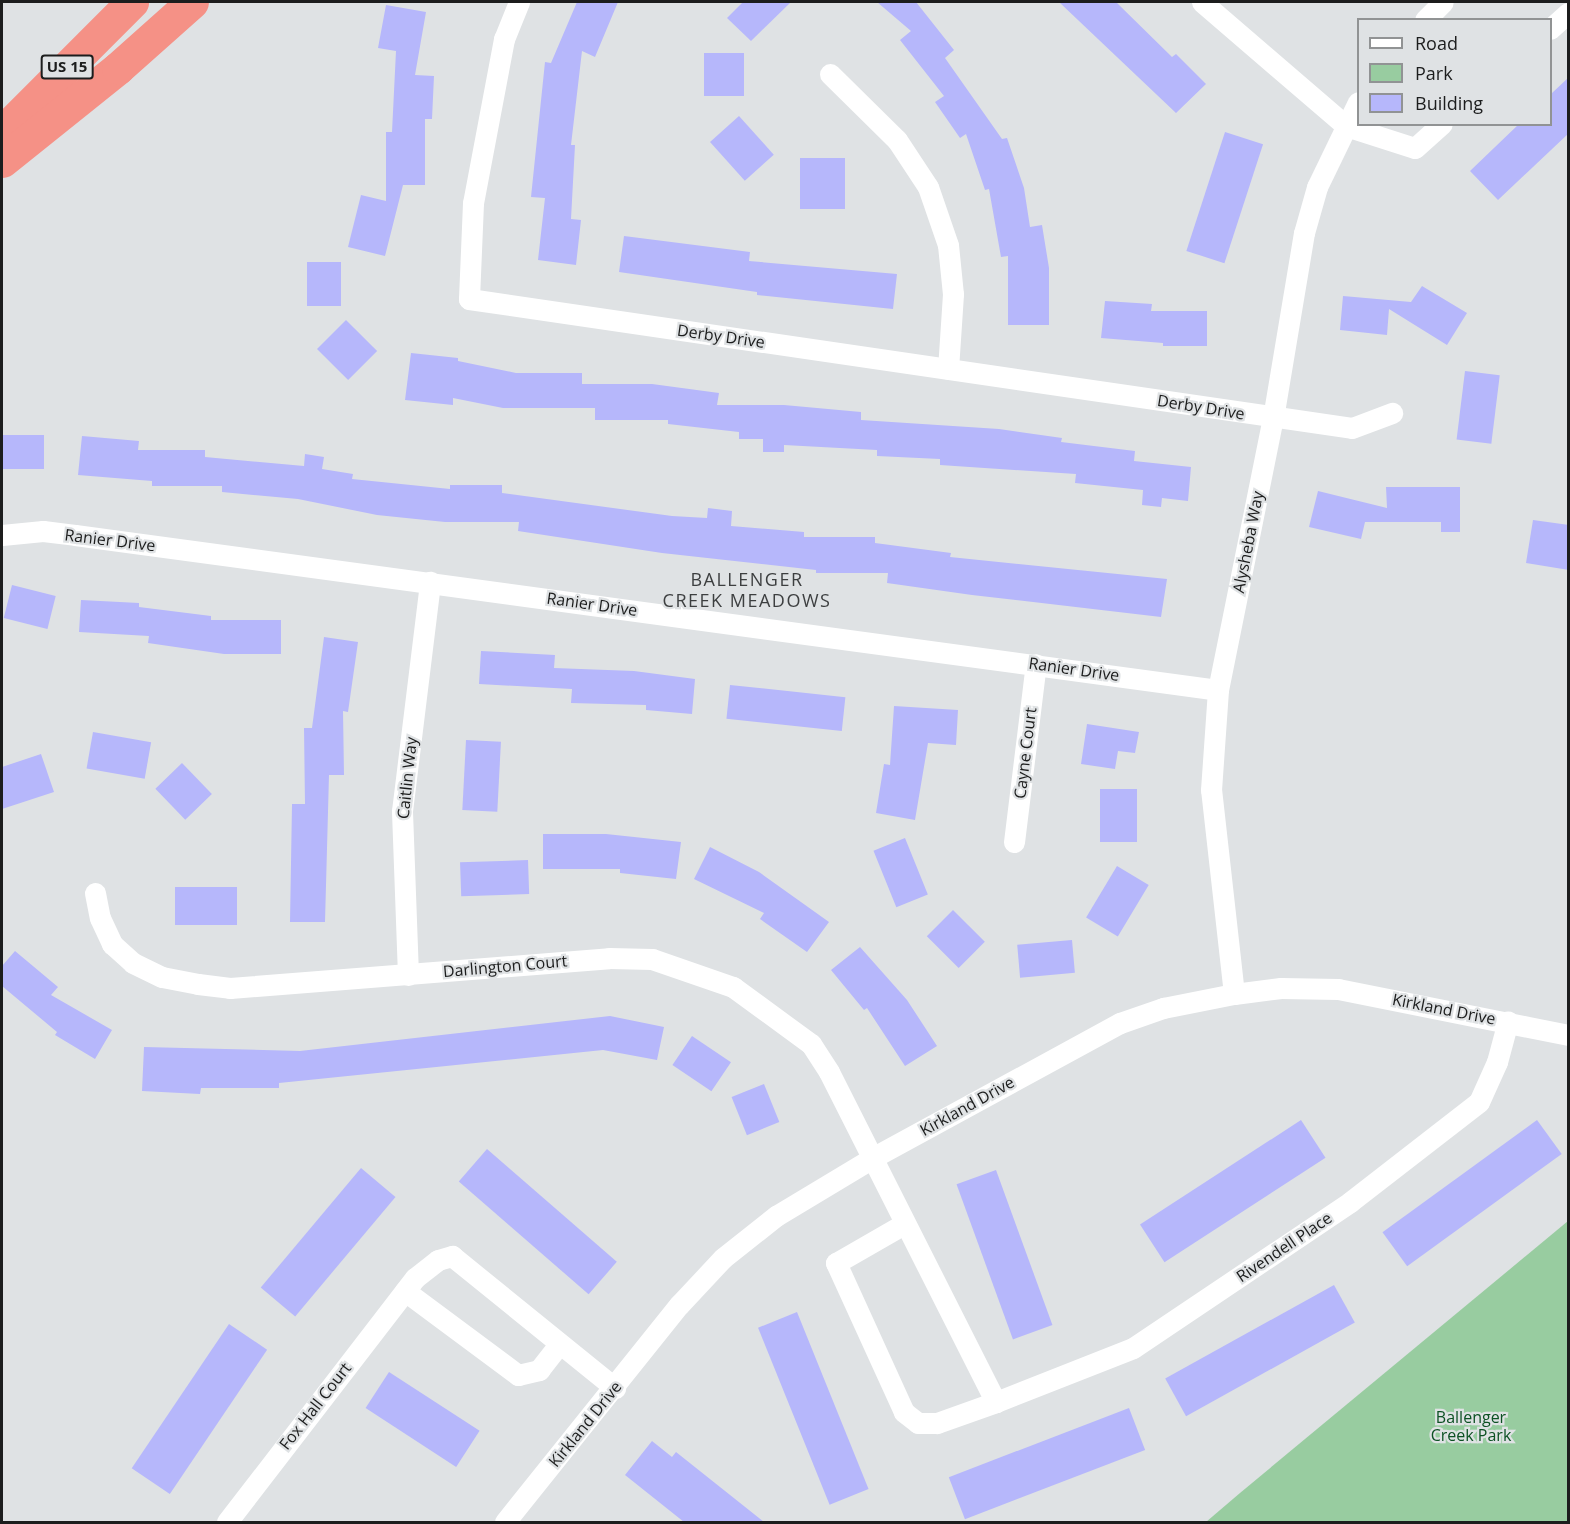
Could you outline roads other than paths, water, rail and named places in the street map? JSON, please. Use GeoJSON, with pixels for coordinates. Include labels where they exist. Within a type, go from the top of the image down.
{"type":"FeatureCollection","features":[{"type":"Feature","properties":{"kind":"highway","name":"US 15"},"geometry":{"type":"LineString","coordinates":[[2,132],[132,2]]}},
{"type":"Feature","properties":{"kind":"highway"},"geometry":{"type":"LineString","coordinates":[[2,161],[118,68],[192,2]]}},
{"type":"Feature","properties":{"kind":"street","name":"Derby Drive"},"geometry":{"type":"LineString","coordinates":[[519,2],[504,39],[473,203],[469,299],[1352,428],[1392,413]]}},
{"type":"Feature","properties":{"kind":"street"},"geometry":{"type":"LineString","coordinates":[[1202,2],[1346,126],[1415,148],[1440,126]]}},
{"type":"Feature","properties":{"kind":"street"},"geometry":{"type":"LineString","coordinates":[[1427,18],[1443,2]]}},
{"type":"Feature","properties":{"kind":"street"},"geometry":{"type":"LineString","coordinates":[[1552,28],[1568,13]]}},
{"type":"Feature","properties":{"kind":"street"},"geometry":{"type":"LineString","coordinates":[[831,74],[897,140],[928,187],[948,245],[953,294],[948,369]]}},
{"type":"Feature","properties":{"kind":"street","name":"Alysheba Way"},"geometry":{"type":"LineString","coordinates":[[1234,994],[1211,790],[1218,690],[1273,417],[1305,233],[1317,187],[1357,106]]}},
{"type":"Feature","properties":{"kind":"street","name":"Ranier Drive"},"geometry":{"type":"LineString","coordinates":[[2,535],[54,532],[1218,690]]}},
{"type":"Feature","properties":{"kind":"street","name":"Caitlin Way"},"geometry":{"type":"LineString","coordinates":[[408,975],[402,811],[430,582]]}},
{"type":"Feature","properties":{"kind":"street","name":"Cayne Court"},"geometry":{"type":"LineString","coordinates":[[1014,842],[1036,664]]}},
{"type":"Feature","properties":{"kind":"street","name":"Darlington Court"},"geometry":{"type":"LineString","coordinates":[[95,893],[99,918],[111,944],[133,963],[162,977],[230,988],[609,958],[652,959],[688,968],[733,987],[811,1044],[874,1157]]}},
{"type":"Feature","properties":{"kind":"street","name":"Kirkland Drive"},"geometry":{"type":"LineString","coordinates":[[505,1522],[615,1388],[679,1305],[723,1258],[776,1216],[874,1157],[1120,1023],[1163,1008],[1234,994],[1281,988],[1338,988],[1569,1035]]}},
{"type":"Feature","properties":{"kind":"street","name":"Rivendell Place"},"geometry":{"type":"LineString","coordinates":[[904,1224],[836,1263],[904,1412],[918,1423],[937,1423],[1133,1348],[1350,1202],[1479,1102],[1497,1062],[1508,1021]]}},
{"type":"Feature","properties":{"kind":"street"},"geometry":{"type":"LineString","coordinates":[[874,1157],[904,1224],[996,1402]]}},
{"type":"Feature","properties":{"kind":"street","name":"Fox Hall Court"},"geometry":{"type":"LineString","coordinates":[[227,1522],[405,1291],[438,1260],[452,1256],[615,1388]]}},
{"type":"Feature","properties":{"kind":"street"},"geometry":{"type":"LineString","coordinates":[[405,1291],[518,1375],[539,1370],[559,1344]]}},
{"type":"Feature","properties":{"kind":"district","name":"BALLENGER CREEK MEADOWS"},"geometry":{"type":"Point","coordinates":[747,590]}},
{"type":"Feature","properties":{"kind":"park label","name":"Ballenger Creek Park"},"geometry":{"type":"Point","coordinates":[1471,1426]}}]}
